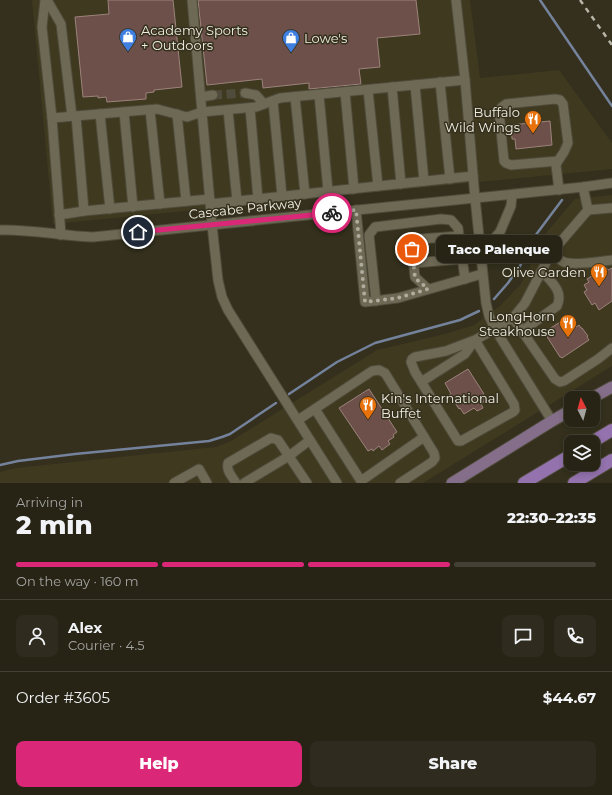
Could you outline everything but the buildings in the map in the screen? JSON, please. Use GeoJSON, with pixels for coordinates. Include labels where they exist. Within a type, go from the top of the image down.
{"type":"FeatureCollection","features":[{"type":"Feature","properties":{"kind":"highway"},"geometry":{"type":"LineString","coordinates":[[600,437],[612,430]]}},
{"type":"Feature","properties":{"kind":"highway"},"geometry":{"type":"LineString","coordinates":[[524,483],[564,459]]}},
{"type":"Feature","properties":{"kind":"highway"},"geometry":{"type":"LineString","coordinates":[[574,483],[612,460]]}},
{"type":"Feature","properties":{"kind":"main road"},"geometry":{"type":"LineString","coordinates":[[600,394],[612,387]]}},
{"type":"Feature","properties":{"kind":"main road"},"geometry":{"type":"LineString","coordinates":[[452,483],[564,414]]}},
{"type":"Feature","properties":{"kind":"street"},"geometry":{"type":"LineString","coordinates":[[46,0],[61,24],[74,116],[84,211]]}},
{"type":"Feature","properties":{"kind":"street"},"geometry":{"type":"LineString","coordinates":[[46,0],[42,27],[52,118],[61,234]]}},
{"type":"Feature","properties":{"kind":"street"},"geometry":{"type":"LineString","coordinates":[[192,0],[212,225],[218,280],[222,297],[228,310],[337,483]]}},
{"type":"Feature","properties":{"kind":"street"},"geometry":{"type":"LineString","coordinates":[[456,0],[486,303],[489,316],[495,329],[552,420]]}},
{"type":"Feature","properties":{"kind":"street"},"geometry":{"type":"LineString","coordinates":[[52,118],[157,109],[188,117],[202,112],[256,107],[280,98],[465,80]]}},
{"type":"Feature","properties":{"kind":"street"},"geometry":{"type":"LineString","coordinates":[[440,82],[450,179]]}},
{"type":"Feature","properties":{"kind":"street"},"geometry":{"type":"LineString","coordinates":[[415,85],[424,181]]}},
{"type":"Feature","properties":{"kind":"street"},"geometry":{"type":"LineString","coordinates":[[392,87],[401,184]]}},
{"type":"Feature","properties":{"kind":"street"},"geometry":{"type":"LineString","coordinates":[[368,90],[378,186]]}},
{"type":"Feature","properties":{"kind":"street"},"geometry":{"type":"LineString","coordinates":[[345,92],[354,189]]}},
{"type":"Feature","properties":{"kind":"street"},"geometry":{"type":"LineString","coordinates":[[245,93],[256,95],[268,103],[282,196]]}},
{"type":"Feature","properties":{"kind":"street"},"geometry":{"type":"LineString","coordinates":[[201,97],[212,95]]}},
{"type":"Feature","properties":{"kind":"street"},"geometry":{"type":"LineString","coordinates":[[319,95],[328,191]]}},
{"type":"Feature","properties":{"kind":"street"},"geometry":{"type":"LineString","coordinates":[[296,97],[305,194]]}},
{"type":"Feature","properties":{"kind":"street"},"geometry":{"type":"LineString","coordinates":[[558,161],[511,165],[506,163],[504,161],[499,111],[502,107],[506,104],[555,98],[560,100],[563,104],[568,143],[556,165],[559,190]]}},
{"type":"Feature","properties":{"kind":"street"},"geometry":{"type":"LineString","coordinates":[[250,108],[258,199]]}},
{"type":"Feature","properties":{"kind":"street"},"geometry":{"type":"LineString","coordinates":[[150,110],[160,204]]}},
{"type":"Feature","properties":{"kind":"street"},"geometry":{"type":"LineString","coordinates":[[228,110],[237,201]]}},
{"type":"Feature","properties":{"kind":"street"},"geometry":{"type":"LineString","coordinates":[[124,112],[133,207]]}},
{"type":"Feature","properties":{"kind":"street"},"geometry":{"type":"LineString","coordinates":[[100,114],[110,209]]}},
{"type":"Feature","properties":{"kind":"street"},"geometry":{"type":"LineString","coordinates":[[177,114],[186,202]]}},
{"type":"Feature","properties":{"kind":"street"},"geometry":{"type":"LineString","coordinates":[[60,215],[84,211],[160,204],[237,201],[473,176]]}},
{"type":"Feature","properties":{"kind":"street","name":"Cascabe Parkway"},"geometry":{"type":"LineString","coordinates":[[0,230],[14,229],[93,237],[512,195],[612,183]]}},
{"type":"Feature","properties":{"kind":"street"},"geometry":{"type":"LineString","coordinates":[[583,187],[588,210]]}},
{"type":"Feature","properties":{"kind":"street"},"geometry":{"type":"LineString","coordinates":[[480,247],[491,242],[500,232],[511,206],[512,195]]}},
{"type":"Feature","properties":{"kind":"street"},"geometry":{"type":"LineString","coordinates":[[475,340],[514,404],[515,410],[514,412],[458,442],[415,372],[411,362],[412,359],[415,357],[446,351],[475,340],[513,318],[525,303],[551,253],[588,210],[612,208]]}},
{"type":"Feature","properties":{"kind":"street"},"geometry":{"type":"LineString","coordinates":[[356,210],[365,302],[398,298],[482,274]]}},
{"type":"Feature","properties":{"kind":"street"},"geometry":{"type":"LineString","coordinates":[[376,301],[369,235],[375,227],[441,219],[451,220],[458,228],[465,279]]}},
{"type":"Feature","properties":{"kind":"street"},"geometry":{"type":"LineString","coordinates":[[428,289],[415,278],[412,249],[414,243],[420,239],[459,236]]}},
{"type":"Feature","properties":{"kind":"street"},"geometry":{"type":"LineString","coordinates":[[551,253],[566,263],[612,260]]}},
{"type":"Feature","properties":{"kind":"street"},"geometry":{"type":"LineString","coordinates":[[414,263],[462,259]]}},
{"type":"Feature","properties":{"kind":"street"},"geometry":{"type":"LineString","coordinates":[[522,331],[557,306],[559,300],[557,288],[542,271]]}},
{"type":"Feature","properties":{"kind":"street"},"geometry":{"type":"LineString","coordinates":[[513,318],[555,379],[560,382],[564,381],[598,359],[612,348]]}},
{"type":"Feature","properties":{"kind":"street"},"geometry":{"type":"LineString","coordinates":[[422,382],[465,354],[475,340]]}},
{"type":"Feature","properties":{"kind":"street"},"geometry":{"type":"LineString","coordinates":[[298,420],[372,371],[379,370],[385,374],[434,453],[432,462],[400,483]]}},
{"type":"Feature","properties":{"kind":"street"},"geometry":{"type":"LineString","coordinates":[[315,409],[360,482],[424,437]]}},
{"type":"Feature","properties":{"kind":"street"},"geometry":{"type":"LineString","coordinates":[[236,483],[227,468],[228,463],[271,438],[278,440],[307,483]]}},
{"type":"Feature","properties":{"kind":"street"},"geometry":{"type":"LineString","coordinates":[[244,483],[288,456],[310,440]]}},
{"type":"Feature","properties":{"kind":"street"},"geometry":{"type":"LineString","coordinates":[[174,483],[199,469],[207,483]]}},
{"type":"Feature","properties":{"kind":"shaded area"},"geometry":{"type":"Polygon","coordinates":[[[32,0],[470,0],[480,78],[559,70],[612,143],[612,169],[53,224],[32,0]]]}},
{"type":"Feature","properties":{"kind":"shaded area"},"geometry":{"type":"Polygon","coordinates":[[[612,195],[612,366],[572,391],[564,391],[564,396],[423,483],[0,483],[0,472],[16,468],[216,447],[231,441],[377,350],[445,334],[474,325],[500,306],[521,284],[546,233],[575,199],[612,195]]]}},
{"type":"Feature","properties":{"kind":"waterway"},"geometry":{"type":"LineString","coordinates":[[540,0],[612,106]]}},
{"type":"Feature","properties":{"kind":"waterway"},"geometry":{"type":"LineString","coordinates":[[494,299],[520,266],[535,236],[562,200]]}},
{"type":"Feature","properties":{"kind":"waterway"},"geometry":{"type":"LineString","coordinates":[[289,394],[337,362],[375,343],[460,320],[479,311]]}},
{"type":"Feature","properties":{"kind":"waterway"},"geometry":{"type":"LineString","coordinates":[[0,465],[18,461],[75,454],[209,441],[230,434],[276,403]]}},
{"type":"Feature","properties":{"kind":"tunnel"},"geometry":{"type":"LineString","coordinates":[[213,95],[245,93]]}},
{"type":"Feature","properties":{"kind":"railway"},"geometry":{"type":"LineString","coordinates":[[580,0],[612,45]]}},
{"type":"Feature","properties":{"kind":"way so far"},"geometry":{"type":"LineString","coordinates":[[332,213],[356,210],[365,302],[398,298],[428,289],[415,278],[412,249]]}},
{"type":"Feature","properties":{"kind":"place","name":"Academy Sports + Outdoors"},"geometry":{"type":"Point","coordinates":[128,52]}},
{"type":"Feature","properties":{"kind":"place","name":"Lowe's"},"geometry":{"type":"Point","coordinates":[291,53]}},
{"type":"Feature","properties":{"kind":"place","name":"Buffalo Wild Wings"},"geometry":{"type":"Point","coordinates":[533,134]}},
{"type":"Feature","properties":{"kind":"place","name":"Taco Palenque"},"geometry":{"type":"Point","coordinates":[412,249]}},
{"type":"Feature","properties":{"kind":"place","name":"Olive Garden"},"geometry":{"type":"Point","coordinates":[599,287]}},
{"type":"Feature","properties":{"kind":"place","name":"LongHorn Steakhouse"},"geometry":{"type":"Point","coordinates":[568,338]}},
{"type":"Feature","properties":{"kind":"place","name":"Kin's International Buffet"},"geometry":{"type":"Point","coordinates":[368,420]}},
{"type":"Feature","properties":{"kind":"route"},"geometry":{"type":"LineString","coordinates":[[138,232],[332,213]]}}]}
